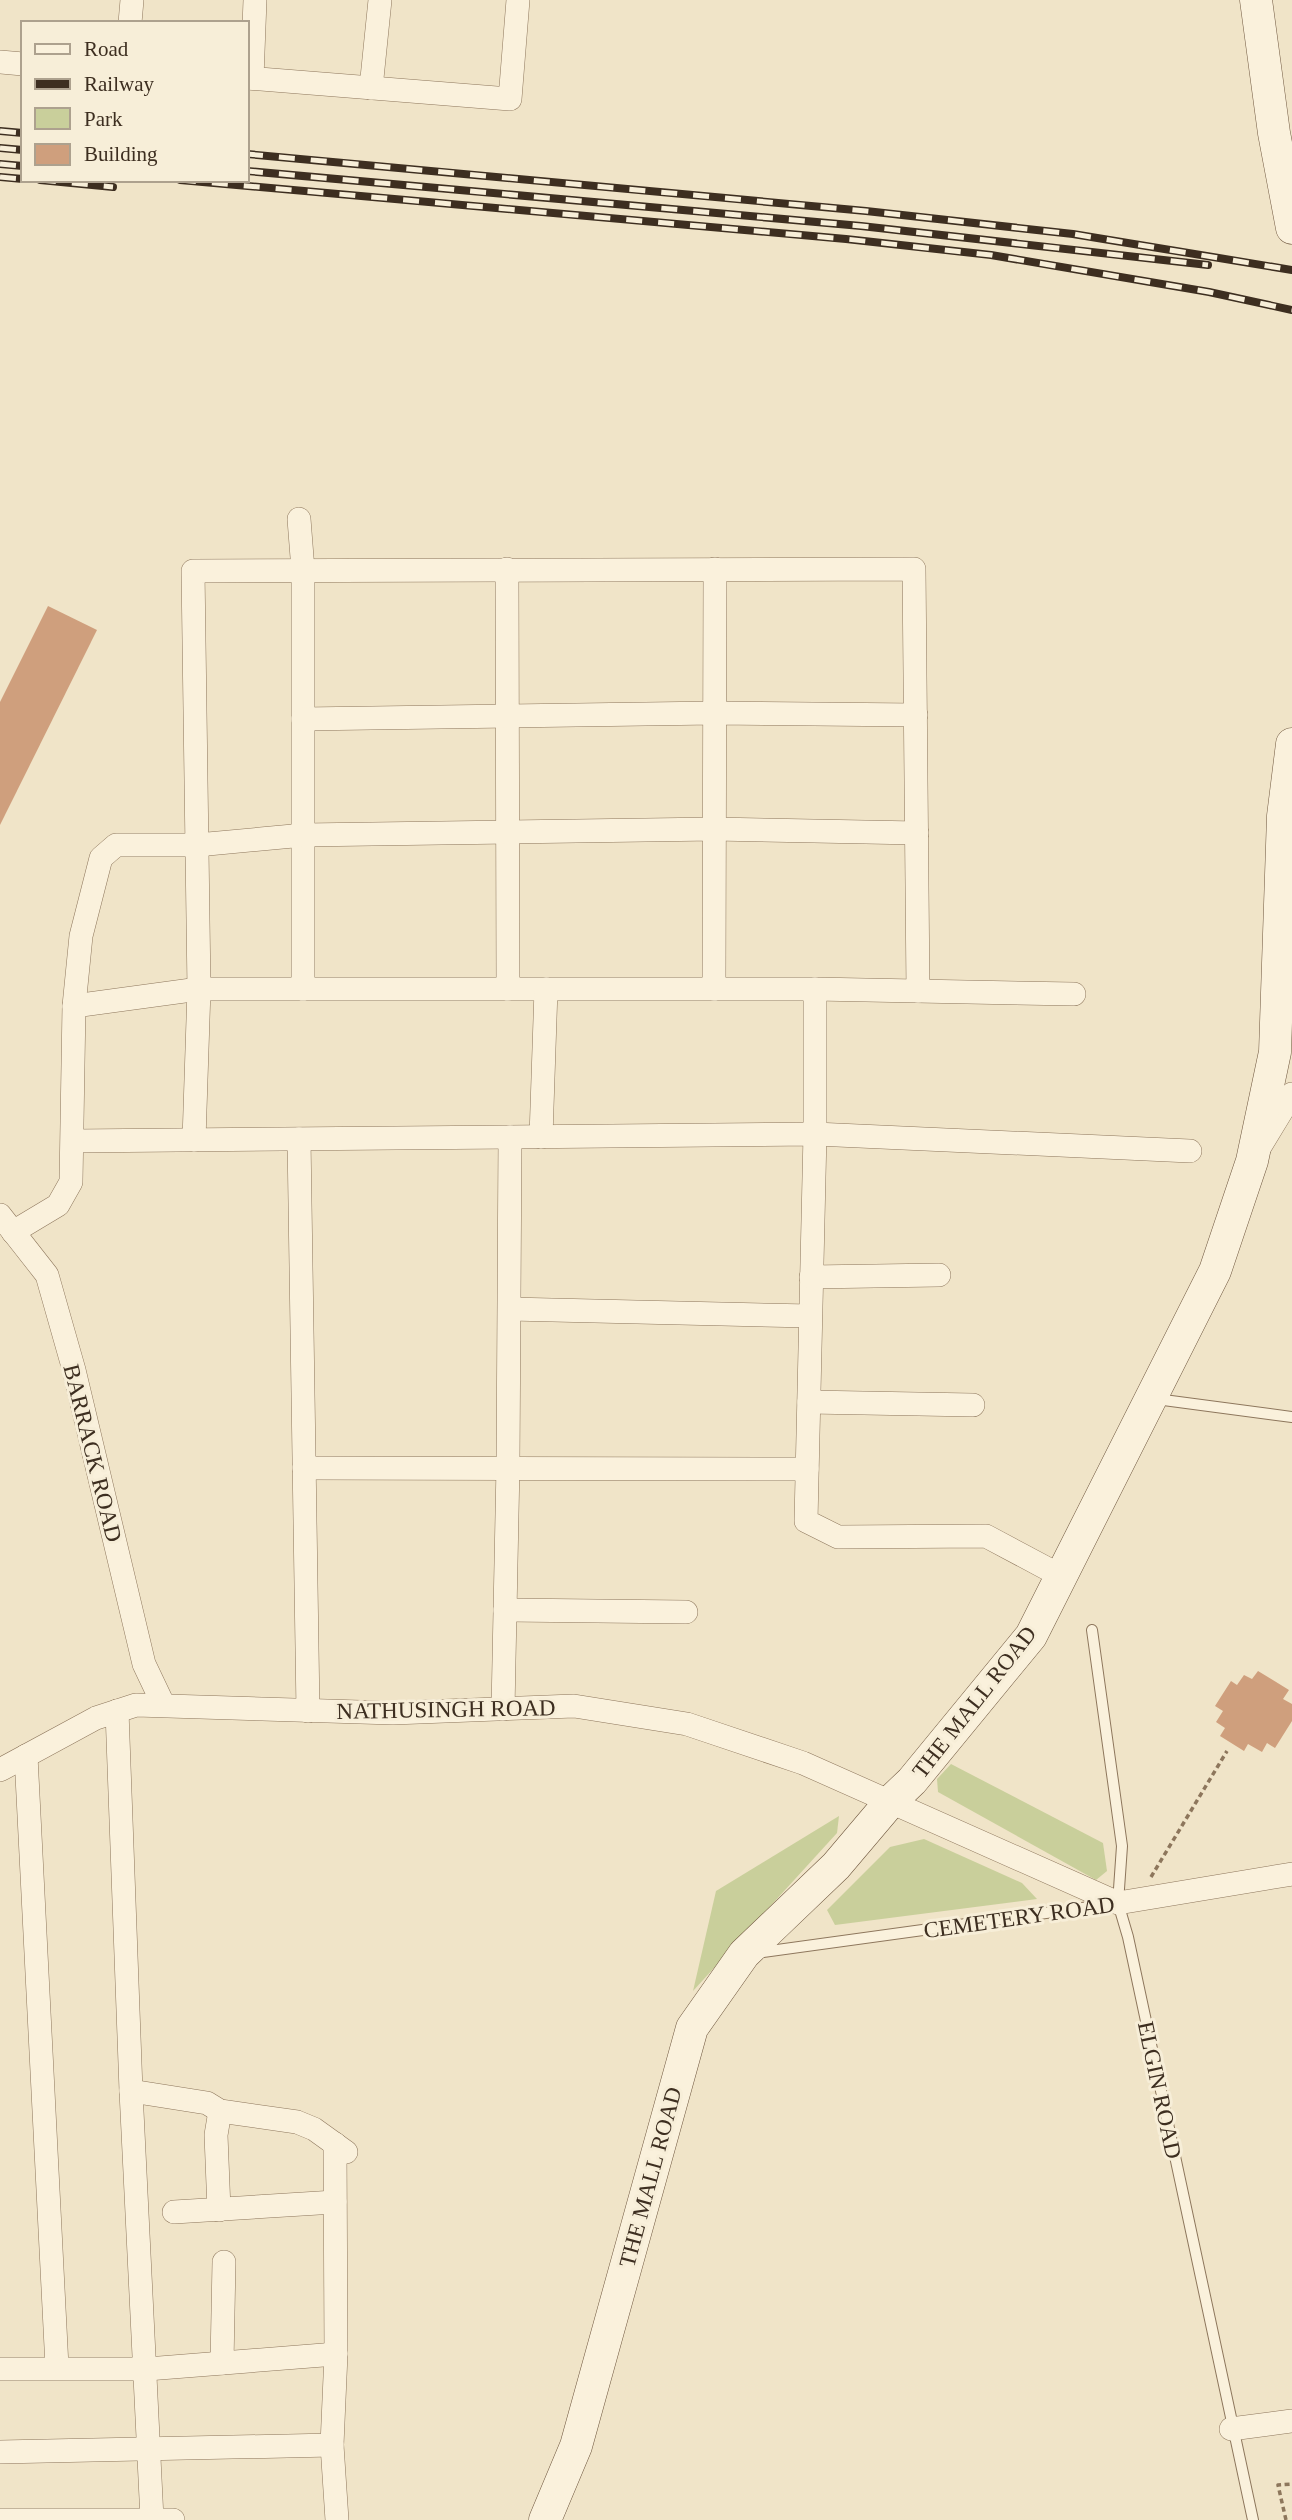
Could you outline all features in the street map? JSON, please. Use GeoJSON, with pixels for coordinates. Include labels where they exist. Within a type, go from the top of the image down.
{"type":"FeatureCollection","features":[{"type":"Feature","properties":{"kind":"street"},"geometry":{"type":"LineString","coordinates":[[130,21],[132,0]]}},
{"type":"Feature","properties":{"kind":"street"},"geometry":{"type":"LineString","coordinates":[[255,0],[249,78],[510,99],[518,0]]}},
{"type":"Feature","properties":{"kind":"street"},"geometry":{"type":"LineString","coordinates":[[371,88],[380,0]]}},
{"type":"Feature","properties":{"kind":"street"},"geometry":{"type":"LineString","coordinates":[[1262,5],[1292,229]]}},
{"type":"Feature","properties":{"kind":"street"},"geometry":{"type":"LineString","coordinates":[[0,62],[21,64]]}},
{"type":"Feature","properties":{"kind":"street"},"geometry":{"type":"LineString","coordinates":[[299,519],[303,570],[303,989]]}},
{"type":"Feature","properties":{"kind":"street"},"geometry":{"type":"LineString","coordinates":[[507,569],[508,989]]}},
{"type":"Feature","properties":{"kind":"street"},"geometry":{"type":"LineString","coordinates":[[714,989],[715,569]]}},
{"type":"Feature","properties":{"kind":"street"},"geometry":{"type":"LineString","coordinates":[[194,1140],[199,989],[193,571],[914,569],[918,991]]}},
{"type":"Feature","properties":{"kind":"street"},"geometry":{"type":"LineString","coordinates":[[303,719],[714,713],[916,715]]}},
{"type":"Feature","properties":{"kind":"street","name":"THE MALL ROAD"},"geometry":{"type":"LineString","coordinates":[[545,2520],[576,2446],[692,2028],[744,1954],[836,1866],[891,1801],[912,1782],[1031,1636],[1215,1271],[1252,1161],[1275,1052],[1292,744]]}},
{"type":"Feature","properties":{"kind":"street"},"geometry":{"type":"LineString","coordinates":[[7,1223],[58,1205],[71,1182],[74,1141],[74,1006],[81,936],[101,858],[116,845],[197,845],[304,835],[714,829],[917,833]]}},
{"type":"Feature","properties":{"kind":"street"},"geometry":{"type":"LineString","coordinates":[[74,1006],[199,989],[815,989],[1074,994]]}},
{"type":"Feature","properties":{"kind":"street"},"geometry":{"type":"LineString","coordinates":[[541,1137],[546,989]]}},
{"type":"Feature","properties":{"kind":"street"},"geometry":{"type":"LineString","coordinates":[[815,989],[815,1134],[806,1521],[838,1537],[986,1535],[1061,1576]]}},
{"type":"Feature","properties":{"kind":"street"},"geometry":{"type":"LineString","coordinates":[[1252,1161],[1292,1094]]}},
{"type":"Feature","properties":{"kind":"street"},"geometry":{"type":"LineString","coordinates":[[74,1141],[815,1134],[1190,1152]]}},
{"type":"Feature","properties":{"kind":"street"},"geometry":{"type":"LineString","coordinates":[[503,1709],[510,1309],[510,1137]]}},
{"type":"Feature","properties":{"kind":"street"},"geometry":{"type":"LineString","coordinates":[[299,1139],[308,1710]]}},
{"type":"Feature","properties":{"kind":"street","name":"BARRACK ROAD"},"geometry":{"type":"LineString","coordinates":[[7,1223],[47,1275],[74,1370],[144,1664],[163,1704]]}},
{"type":"Feature","properties":{"kind":"street"},"geometry":{"type":"LineString","coordinates":[[811,1277],[939,1275]]}},
{"type":"Feature","properties":{"kind":"street"},"geometry":{"type":"LineString","coordinates":[[510,1309],[810,1316]]}},
{"type":"Feature","properties":{"kind":"street"},"geometry":{"type":"LineString","coordinates":[[809,1402],[973,1405]]}},
{"type":"Feature","properties":{"kind":"street"},"geometry":{"type":"LineString","coordinates":[[304,1468],[508,1466],[807,1469]]}},
{"type":"Feature","properties":{"kind":"street"},"geometry":{"type":"LineString","coordinates":[[505,1609],[686,1612]]}},
{"type":"Feature","properties":{"kind":"street","name":"NATHUSINGH ROAD"},"geometry":{"type":"LineString","coordinates":[[0,1770],[96,1718],[136,1704],[393,1713],[574,1706],[687,1724],[803,1763],[891,1801]]}},
{"type":"Feature","properties":{"kind":"street"},"geometry":{"type":"LineString","coordinates":[[0,2520],[163,2519],[148,2450],[147,2369],[131,2091],[117,1711]]}},
{"type":"Feature","properties":{"kind":"street"},"geometry":{"type":"LineString","coordinates":[[26,1756],[57,2367]]}},
{"type":"Feature","properties":{"kind":"street"},"geometry":{"type":"LineString","coordinates":[[891,1801],[1128,1902]]}},
{"type":"Feature","properties":{"kind":"street","name":"CEMETERY ROAD"},"geometry":{"type":"LineString","coordinates":[[1128,1902],[1292,1874]]}},
{"type":"Feature","properties":{"kind":"street"},"geometry":{"type":"LineString","coordinates":[[131,2091],[207,2103],[220,2111],[297,2122],[314,2129],[342,2149],[335,2202],[336,2354],[332,2445],[337,2520]]}},
{"type":"Feature","properties":{"kind":"street"},"geometry":{"type":"LineString","coordinates":[[219,2210],[216,2135],[220,2111]]}},
{"type":"Feature","properties":{"kind":"street"},"geometry":{"type":"LineString","coordinates":[[174,2212],[335,2202]]}},
{"type":"Feature","properties":{"kind":"street"},"geometry":{"type":"LineString","coordinates":[[222,2363],[224,2262]]}},
{"type":"Feature","properties":{"kind":"street"},"geometry":{"type":"LineString","coordinates":[[0,2369],[147,2369],[336,2354]]}},
{"type":"Feature","properties":{"kind":"street"},"geometry":{"type":"LineString","coordinates":[[1231,2429],[1292,2421]]}},
{"type":"Feature","properties":{"kind":"street"},"geometry":{"type":"LineString","coordinates":[[0,2452],[332,2445]]}},
{"type":"Feature","properties":{"kind":"lane"},"geometry":{"type":"LineString","coordinates":[[1151,1398],[1292,1417]]}},
{"type":"Feature","properties":{"kind":"lane"},"geometry":{"type":"LineString","coordinates":[[1092,1630],[1128,1902]]}},
{"type":"Feature","properties":{"kind":"lane","name":"CEMETERY ROAD"},"geometry":{"type":"LineString","coordinates":[[744,1954],[1128,1902]]}},
{"type":"Feature","properties":{"kind":"lane","name":"ELGIN ROAD"},"geometry":{"type":"LineString","coordinates":[[1128,1902],[1128,1937],[1231,2429],[1253,2520]]}},
{"type":"Feature","properties":{"kind":"path"},"geometry":{"type":"LineString","coordinates":[[1128,1902],[1227,1751]]}},
{"type":"Feature","properties":{"kind":"path"},"geometry":{"type":"LineString","coordinates":[[1286,2520],[1278,2485],[1292,2484]]}},
{"type":"Feature","properties":{"kind":"green space"},"geometry":{"type":"Polygon","coordinates":[[[951,1764],[1103,1843],[1107,1871],[1096,1880],[938,1792],[937,1779],[951,1764]]]}},
{"type":"Feature","properties":{"kind":"green space"},"geometry":{"type":"Polygon","coordinates":[[[839,1816],[837,1833],[693,1991],[716,1891],[839,1816]]]}},
{"type":"Feature","properties":{"kind":"green space"},"geometry":{"type":"Polygon","coordinates":[[[924,1839],[1022,1883],[1037,1899],[835,1925],[827,1910],[890,1847],[924,1839]]]}},
{"type":"Feature","properties":{"kind":"building"},"geometry":{"type":"Polygon","coordinates":[[[48,606],[97,630],[0,825],[0,702],[48,606]]]}},
{"type":"Feature","properties":{"kind":"building"},"geometry":{"type":"Polygon","coordinates":[[[1258,1671],[1289,1690],[1283,1699],[1292,1704],[1292,1721],[1275,1748],[1267,1743],[1262,1752],[1248,1744],[1244,1751],[1220,1736],[1225,1728],[1216,1722],[1223,1711],[1215,1706],[1231,1681],[1237,1685],[1244,1675],[1252,1679],[1258,1671]]]}},
{"type":"Feature","properties":{"kind":"railway"},"geometry":{"type":"LineString","coordinates":[[0,131],[21,133]]}},
{"type":"Feature","properties":{"kind":"railway"},"geometry":{"type":"LineString","coordinates":[[0,148],[21,150]]}},
{"type":"Feature","properties":{"kind":"railway"},"geometry":{"type":"LineString","coordinates":[[248,154],[866,211],[1073,234],[1292,270]]}},
{"type":"Feature","properties":{"kind":"railway"},"geometry":{"type":"LineString","coordinates":[[0,164],[21,166]]}},
{"type":"Feature","properties":{"kind":"railway"},"geometry":{"type":"LineString","coordinates":[[248,171],[861,226],[1208,265]]}},
{"type":"Feature","properties":{"kind":"railway"},"geometry":{"type":"LineString","coordinates":[[0,177],[21,179]]}},
{"type":"Feature","properties":{"kind":"railway"},"geometry":{"type":"LineString","coordinates":[[61,182],[113,187]]}},
{"type":"Feature","properties":{"kind":"railway"},"geometry":{"type":"LineString","coordinates":[[203,182],[846,239],[991,255],[1209,292],[1292,310]]}}]}
